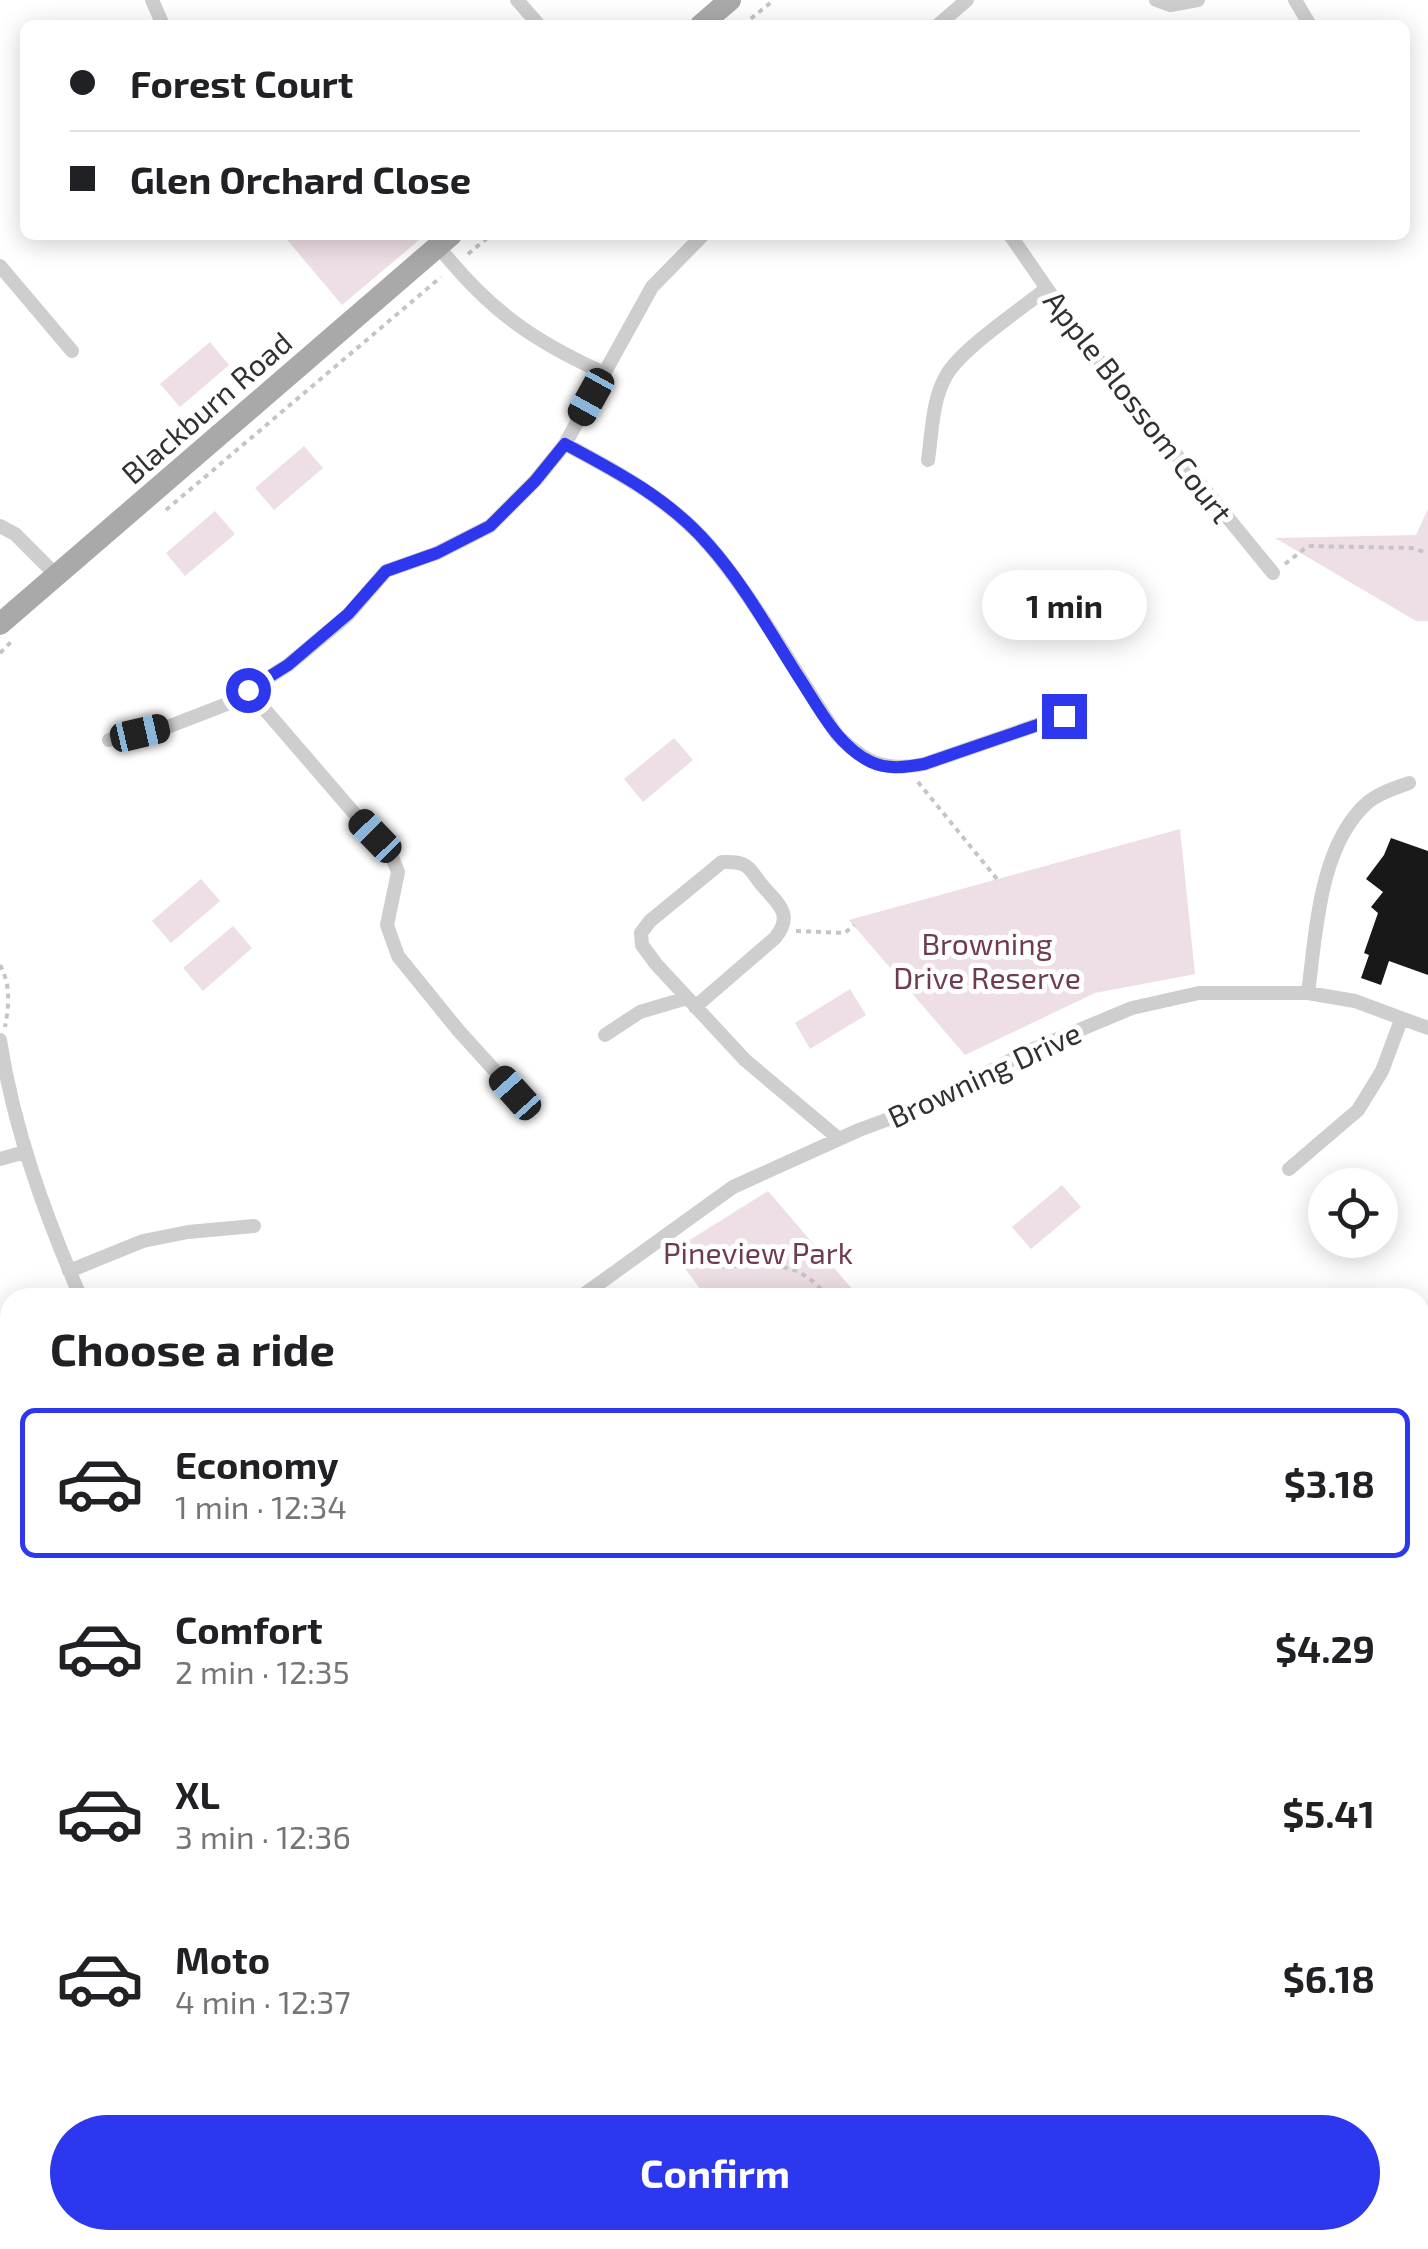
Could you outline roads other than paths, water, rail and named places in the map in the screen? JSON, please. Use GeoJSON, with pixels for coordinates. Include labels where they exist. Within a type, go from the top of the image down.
{"type":"FeatureCollection","features":[{"type":"Feature","properties":{"kind":"main road"},"geometry":{"type":"LineString","coordinates":[[707,20],[730,0]]}},
{"type":"Feature","properties":{"kind":"main road","name":"Blackburn Road"},"geometry":{"type":"LineString","coordinates":[[8,631],[57,576],[444,241]]}},
{"type":"Feature","properties":{"kind":"street"},"geometry":{"type":"LineString","coordinates":[[517,0],[535,20]]}},
{"type":"Feature","properties":{"kind":"street"},"geometry":{"type":"LineString","coordinates":[[944,20],[967,0]]}},
{"type":"Feature","properties":{"kind":"street"},"geometry":{"type":"LineString","coordinates":[[1156,0],[1170,5],[1198,0]]}},
{"type":"Feature","properties":{"kind":"street"},"geometry":{"type":"LineString","coordinates":[[108,740],[170,726],[227,704],[288,665],[348,614],[386,571],[437,553],[490,526],[565,444],[652,287],[698,240]]}},
{"type":"Feature","properties":{"kind":"street","name":"Apple Blossom Court"},"geometry":{"type":"LineString","coordinates":[[1013,240],[1111,378],[1273,573]]}},
{"type":"Feature","properties":{"kind":"street"},"geometry":{"type":"LineString","coordinates":[[444,241],[454,266],[480,295],[527,334],[604,373]]}},
{"type":"Feature","properties":{"kind":"street"},"geometry":{"type":"LineString","coordinates":[[0,266],[72,352]]}},
{"type":"Feature","properties":{"kind":"street"},"geometry":{"type":"LineString","coordinates":[[928,460],[938,397],[946,375],[962,356],[1046,289]]}},
{"type":"Feature","properties":{"kind":"street"},"geometry":{"type":"LineString","coordinates":[[565,444],[627,476],[707,543],[838,736],[872,762],[888,767],[924,764],[1064,716]]}},
{"type":"Feature","properties":{"kind":"street"},"geometry":{"type":"LineString","coordinates":[[0,526],[12,530],[57,576]]}},
{"type":"Feature","properties":{"kind":"street"},"geometry":{"type":"LineString","coordinates":[[248,690],[390,852],[398,872],[387,924],[398,956],[515,1093]]}},
{"type":"Feature","properties":{"kind":"street"},"geometry":{"type":"LineString","coordinates":[[1308,993],[1321,896],[1349,823],[1370,800],[1409,783]]}},
{"type":"Feature","properties":{"kind":"street"},"geometry":{"type":"LineString","coordinates":[[605,1035],[640,1012],[691,1003],[781,930],[783,909],[746,866],[722,862],[650,921],[642,933],[642,945],[691,1003],[744,1060],[839,1139]]}},
{"type":"Feature","properties":{"kind":"street","name":"Browning Drive"},"geometry":{"type":"LineString","coordinates":[[593,1288],[733,1188],[839,1139],[932,1103],[1024,1053],[1132,1008],[1199,993],[1308,993],[1355,1002],[1428,1028]]}},
{"type":"Feature","properties":{"kind":"street"},"geometry":{"type":"LineString","coordinates":[[1289,1169],[1358,1110],[1382,1071],[1401,1020]]}},
{"type":"Feature","properties":{"kind":"street"},"geometry":{"type":"LineString","coordinates":[[0,1044],[25,1152],[77,1288]]}},
{"type":"Feature","properties":{"kind":"street"},"geometry":{"type":"LineString","coordinates":[[0,1159],[25,1152]]}},
{"type":"Feature","properties":{"kind":"street"},"geometry":{"type":"LineString","coordinates":[[70,1271],[143,1242],[188,1232],[254,1226]]}},
{"type":"Feature","properties":{"kind":"park label","name":"Browning Drive Reserve"},"geometry":{"type":"Point","coordinates":[987,960]}},
{"type":"Feature","properties":{"kind":"park label","name":"Pineview Park"},"geometry":{"type":"Point","coordinates":[758,1252]}}]}
